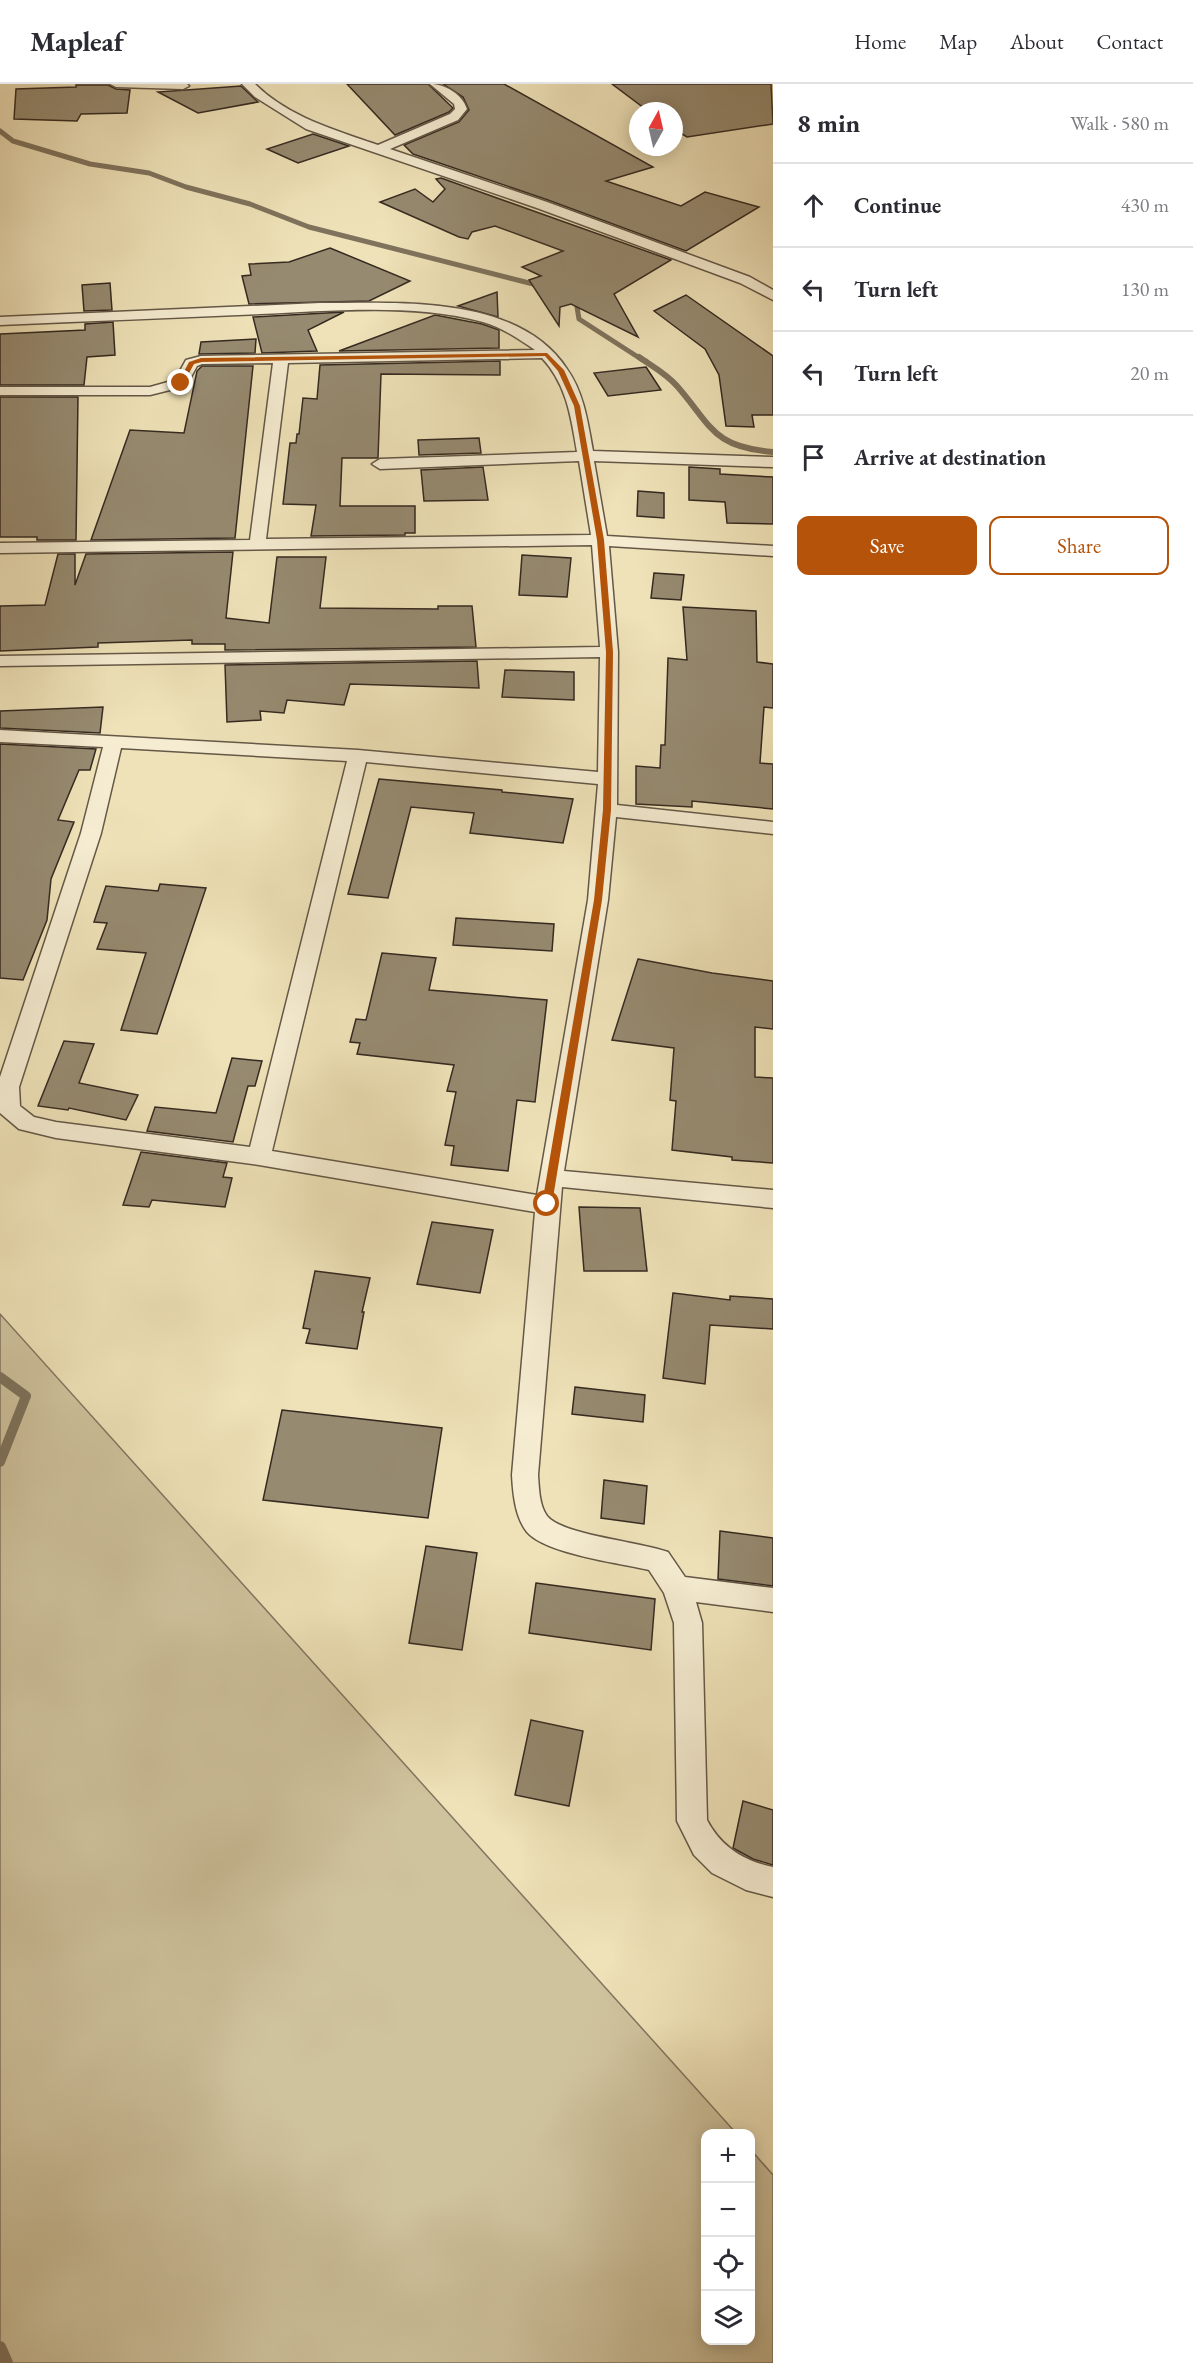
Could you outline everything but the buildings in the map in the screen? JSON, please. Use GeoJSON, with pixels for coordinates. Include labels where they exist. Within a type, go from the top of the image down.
{"type":"FeatureCollection","features":[{"type":"Feature","properties":{"kind":"street"},"geometry":{"type":"LineString","coordinates":[[116,84],[183,86]]}},
{"type":"Feature","properties":{"kind":"street"},"geometry":{"type":"LineString","coordinates":[[248,84],[259,95],[310,126],[564,213],[745,280],[773,296]]}},
{"type":"Feature","properties":{"kind":"street"},"geometry":{"type":"LineString","coordinates":[[377,150],[454,117],[460,112],[459,103],[436,84]]}},
{"type":"Feature","properties":{"kind":"street"},"geometry":{"type":"LineString","coordinates":[[0,321],[320,307],[438,310],[477,316],[502,324],[539,346],[561,370],[577,406],[600,540],[609,652],[608,778],[598,900],[547,1204],[525,1475],[526,1500],[537,1524],[557,1538],[658,1560],[677,1587],[688,1623],[692,1821],[700,1840],[716,1859],[758,1879],[773,1882]]}},
{"type":"Feature","properties":{"kind":"street"},"geometry":{"type":"LineString","coordinates":[[0,391],[150,391],[181,383],[195,361],[281,357],[547,354]]}},
{"type":"Feature","properties":{"kind":"street"},"geometry":{"type":"LineString","coordinates":[[257,546],[281,357]]}},
{"type":"Feature","properties":{"kind":"street"},"geometry":{"type":"LineString","coordinates":[[380,464],[587,456],[773,462]]}},
{"type":"Feature","properties":{"kind":"street"},"geometry":{"type":"LineString","coordinates":[[0,548],[600,540],[773,551]]}},
{"type":"Feature","properties":{"kind":"street"},"geometry":{"type":"LineString","coordinates":[[0,660],[609,652]]}},
{"type":"Feature","properties":{"kind":"street"},"geometry":{"type":"LineString","coordinates":[[0,736],[358,756],[608,778]]}},
{"type":"Feature","properties":{"kind":"street"},"geometry":{"type":"LineString","coordinates":[[113,743],[91,833],[8,1087],[9,1108],[27,1123],[56,1130],[259,1157],[547,1204]]}},
{"type":"Feature","properties":{"kind":"street"},"geometry":{"type":"LineString","coordinates":[[259,1157],[358,756]]}},
{"type":"Feature","properties":{"kind":"street"},"geometry":{"type":"LineString","coordinates":[[607,810],[773,828]]}},
{"type":"Feature","properties":{"kind":"street"},"geometry":{"type":"LineString","coordinates":[[552,1178],[773,1199]]}},
{"type":"Feature","properties":{"kind":"street"},"geometry":{"type":"LineString","coordinates":[[677,1587],[773,1600]]}},
{"type":"Feature","properties":{"kind":"shaded area"},"geometry":{"type":"Polygon","coordinates":[[[0,1314],[732,2129],[701,2129],[701,2345],[755,2345],[755,2155],[773,2175],[773,2363],[0,2363],[0,1314]]]}},
{"type":"Feature","properties":{"kind":"waterway"},"geometry":{"type":"LineString","coordinates":[[0,131],[13,141],[90,164],[149,173],[186,187],[250,204],[309,227],[541,286]]}},
{"type":"Feature","properties":{"kind":"waterway"},"geometry":{"type":"LineString","coordinates":[[570,298],[576,301],[579,319],[641,359]]}},
{"type":"Feature","properties":{"kind":"waterway"},"geometry":{"type":"LineString","coordinates":[[639,357],[673,382],[715,432],[737,445],[773,452]]}},
{"type":"Feature","properties":{"kind":"waterway"},"geometry":{"type":"LineString","coordinates":[[0,1377],[26,1396],[0,1462]]}},
{"type":"Feature","properties":{"kind":"waterway"},"geometry":{"type":"LineString","coordinates":[[0,2347],[7,2363]]}},
{"type":"Feature","properties":{"kind":"route"},"geometry":{"type":"LineString","coordinates":[[181,383],[191,363],[195,361],[281,357],[547,354],[561,370],[577,406],[600,540],[609,652],[607,810],[598,900],[547,1204]]}}]}
